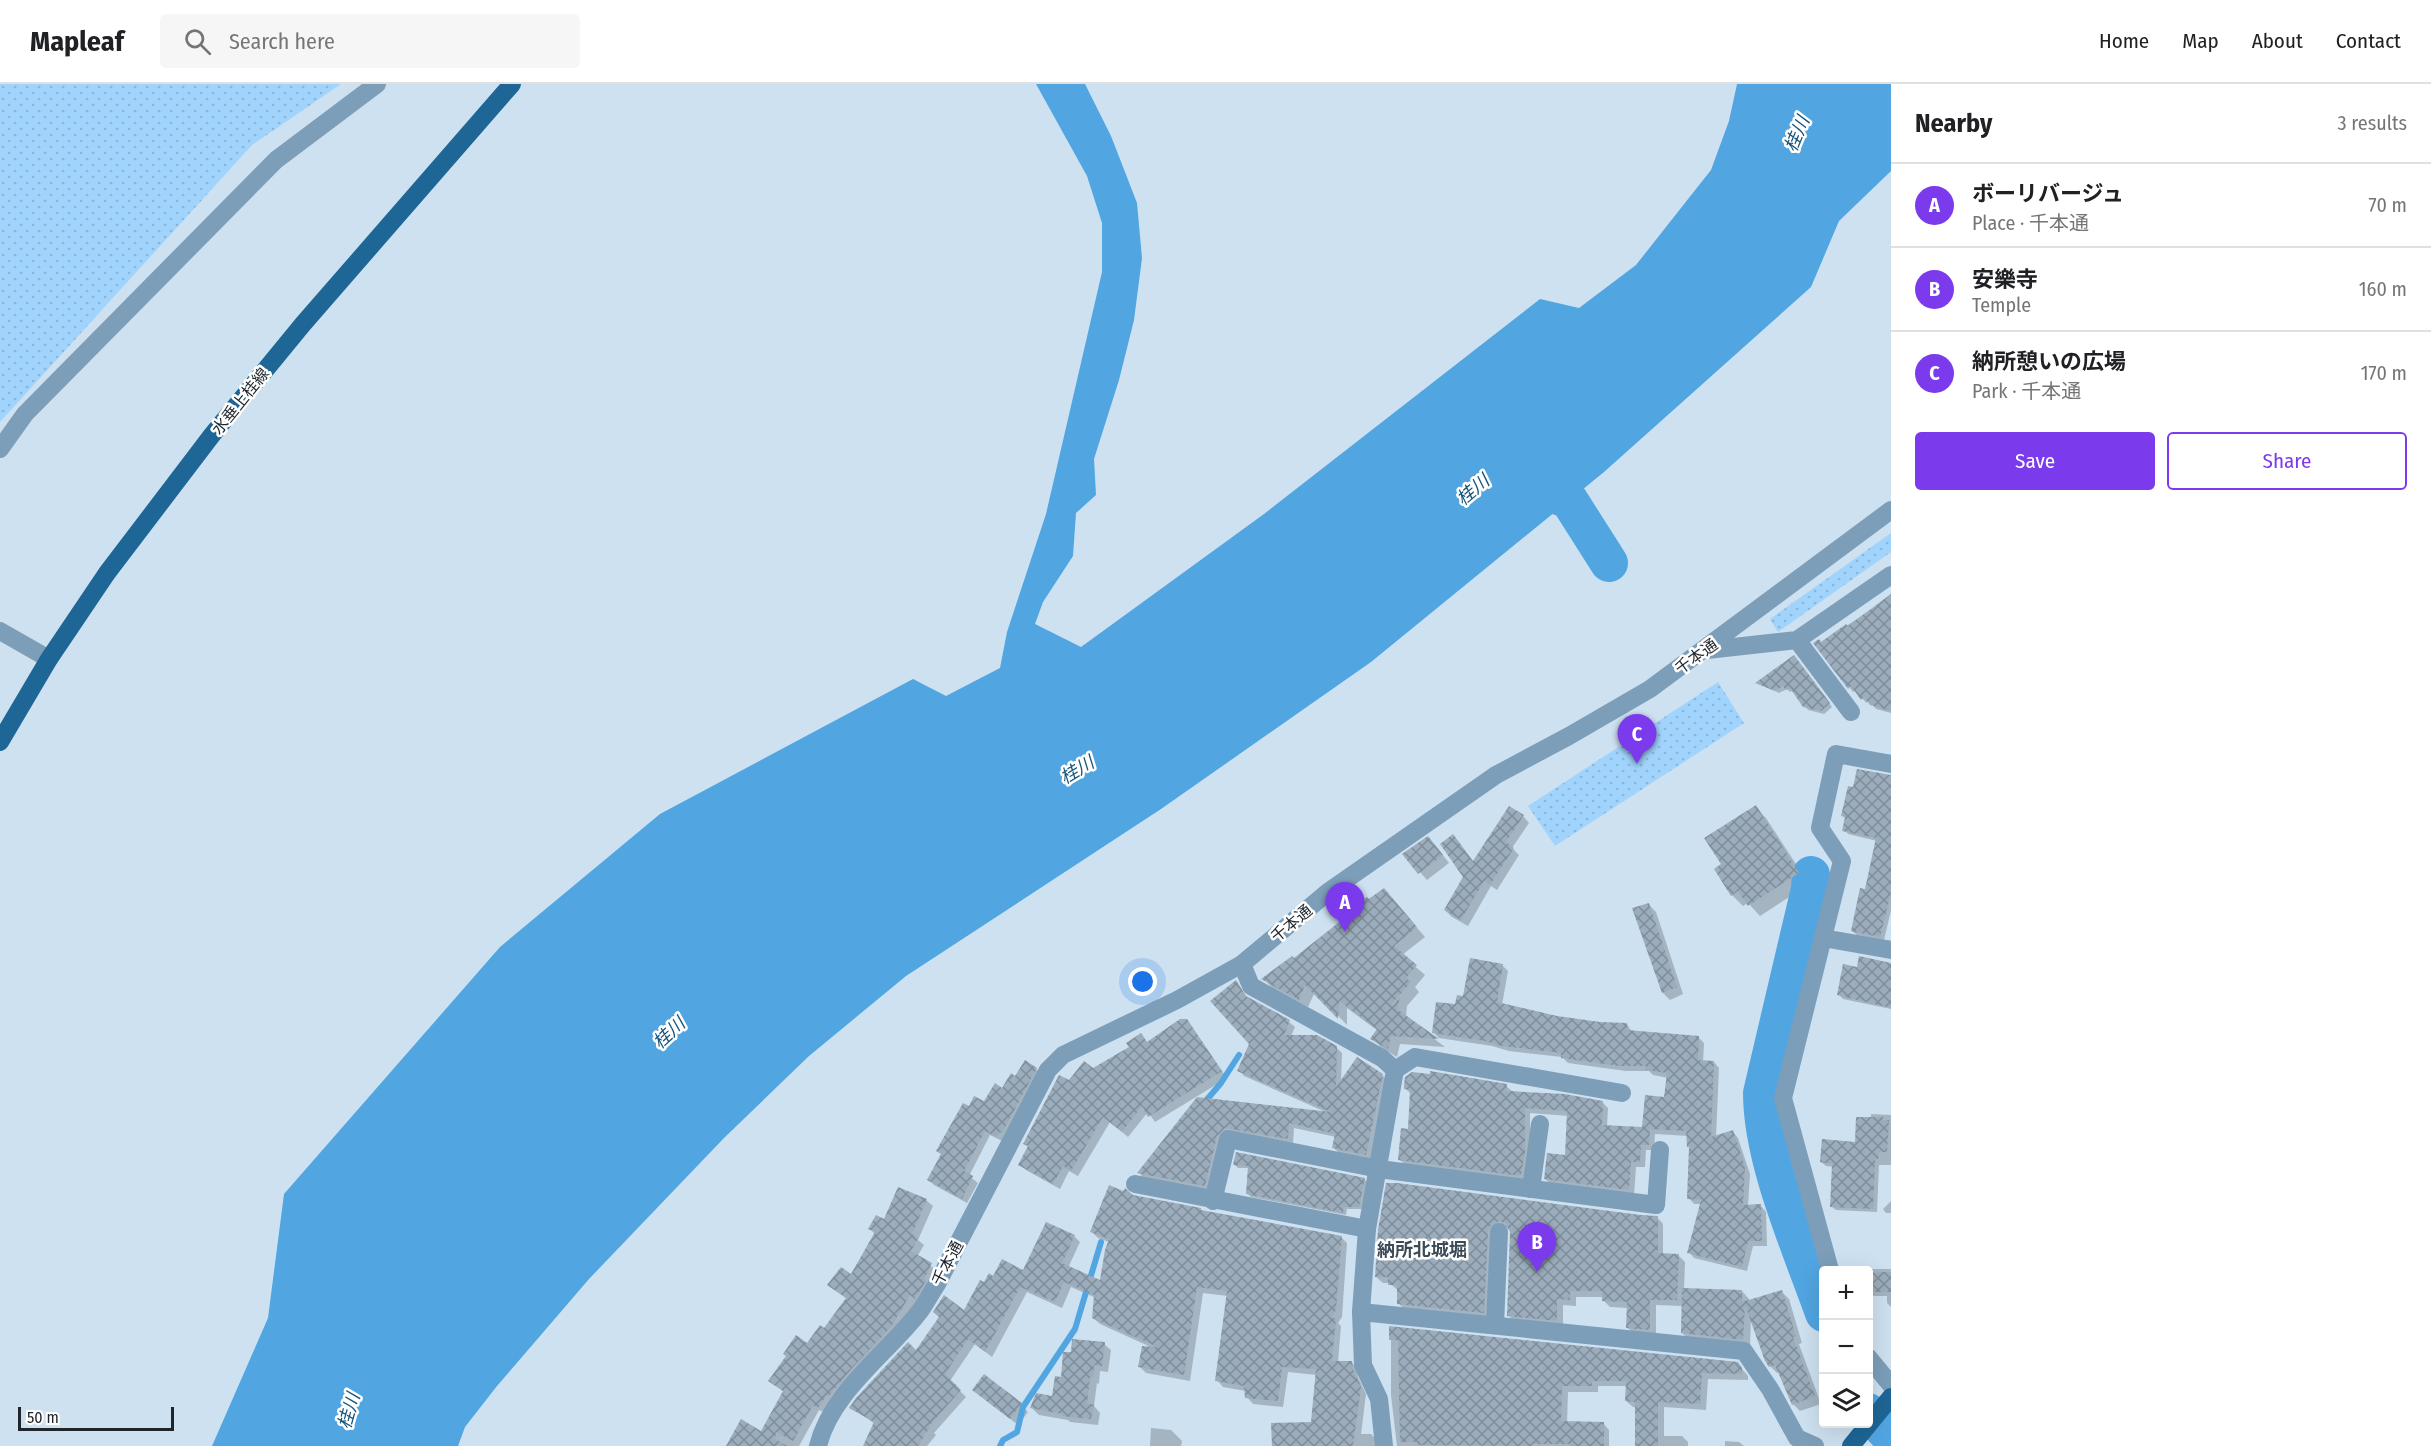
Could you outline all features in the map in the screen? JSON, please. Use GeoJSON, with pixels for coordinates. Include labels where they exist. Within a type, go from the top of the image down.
{"type":"FeatureCollection","features":[{"type":"Feature","properties":{"kind":"main road","name":"水垂上桂線"},"geometry":{"type":"LineString","coordinates":[[0,742],[49,659],[107,573],[212,435],[303,324],[512,84]]}},
{"type":"Feature","properties":{"kind":"main road"},"geometry":{"type":"LineString","coordinates":[[1853,1444],[1891,1393]]}},
{"type":"Feature","properties":{"kind":"street"},"geometry":{"type":"LineString","coordinates":[[0,449],[25,414],[276,160],[377,84]]}},
{"type":"Feature","properties":{"kind":"street","name":"千本通"},"geometry":{"type":"LineString","coordinates":[[818,1446],[833,1412],[864,1372],[920,1311],[937,1284],[1048,1070],[1062,1055],[1176,1000],[1242,964],[1328,892],[1496,775],[1650,689],[1891,510]]}},
{"type":"Feature","properties":{"kind":"street"},"geometry":{"type":"LineString","coordinates":[[1705,650],[1797,640],[1891,575]]}},
{"type":"Feature","properties":{"kind":"street"},"geometry":{"type":"LineString","coordinates":[[0,631],[49,659]]}},
{"type":"Feature","properties":{"kind":"street"},"geometry":{"type":"LineString","coordinates":[[1797,640],[1851,712]]}},
{"type":"Feature","properties":{"kind":"street"},"geometry":{"type":"LineString","coordinates":[[1829,1266],[1783,1098],[1842,861],[1820,828],[1836,754],[1891,764]]}},
{"type":"Feature","properties":{"kind":"street"},"geometry":{"type":"LineString","coordinates":[[1823,938],[1891,950]]}},
{"type":"Feature","properties":{"kind":"street"},"geometry":{"type":"LineString","coordinates":[[1242,964],[1251,986],[1382,1058],[1395,1070]]}},
{"type":"Feature","properties":{"kind":"street"},"geometry":{"type":"LineString","coordinates":[[1384,1446],[1379,1399],[1363,1365],[1361,1312],[1367,1229],[1395,1070],[1415,1058],[1622,1093]]}},
{"type":"Feature","properties":{"kind":"street"},"geometry":{"type":"LineString","coordinates":[[1531,1189],[1540,1124]]}},
{"type":"Feature","properties":{"kind":"street"},"geometry":{"type":"LineString","coordinates":[[1213,1201],[1228,1139],[1379,1169],[1656,1205],[1660,1150]]}},
{"type":"Feature","properties":{"kind":"street"},"geometry":{"type":"LineString","coordinates":[[1135,1184],[1213,1201],[1367,1229]]}},
{"type":"Feature","properties":{"kind":"street"},"geometry":{"type":"LineString","coordinates":[[1495,1325],[1498,1232]]}},
{"type":"Feature","properties":{"kind":"street"},"geometry":{"type":"LineString","coordinates":[[1361,1312],[1744,1351],[1770,1389],[1797,1438],[1815,1446]]}},
{"type":"Feature","properties":{"kind":"street"},"geometry":{"type":"LineString","coordinates":[[1873,1364],[1891,1393]]}},
{"type":"Feature","properties":{"kind":"shaded area"},"geometry":{"type":"Polygon","coordinates":[[[0,84],[341,84],[252,145],[0,422],[0,84]]]}},
{"type":"Feature","properties":{"kind":"shaded area"},"geometry":{"type":"Polygon","coordinates":[[[1891,533],[1891,552],[1778,632],[1770,619],[1891,533]]]}},
{"type":"Feature","properties":{"kind":"shaded area"},"geometry":{"type":"Polygon","coordinates":[[[1718,682],[1744,723],[1555,846],[1528,806],[1718,682]]]}},
{"type":"Feature","properties":{"kind":"water","name":"桂川"},"geometry":{"type":"Polygon","coordinates":[[[1036,84],[1085,84],[1111,136],[1137,203],[1142,258],[1134,320],[1119,380],[1094,459],[1096,495],[1076,513],[1073,556],[1043,602],[1035,624],[1081,647],[1264,514],[1540,299],[1579,308],[1636,265],[1711,170],[1729,121],[1737,84],[1891,84],[1891,171],[1839,221],[1811,287],[1604,472],[1371,662],[1161,809],[906,976],[809,1056],[724,1138],[589,1279],[497,1386],[465,1427],[458,1446],[212,1446],[268,1318],[284,1194],[500,947],[660,814],[913,679],[946,696],[1000,668],[1007,632],[1046,514],[1102,272],[1102,223],[1087,176],[1036,84]]]}},
{"type":"Feature","properties":{"kind":"building"},"geometry":{"type":"Polygon","coordinates":[[[1891,594],[1891,711],[1870,705],[1864,697],[1861,700],[1851,686],[1848,689],[1813,643],[1819,639],[1821,642],[1846,624],[1848,626],[1891,594]]]}},
{"type":"Feature","properties":{"kind":"building"},"geometry":{"type":"Polygon","coordinates":[[[1794,655],[1830,703],[1821,711],[1803,707],[1790,688],[1786,690],[1783,686],[1775,691],[1755,683],[1794,655]]]}},
{"type":"Feature","properties":{"kind":"building"},"geometry":{"type":"Polygon","coordinates":[[[1857,769],[1891,775],[1891,892],[1880,937],[1851,931],[1860,888],[1865,889],[1876,838],[1842,831],[1845,817],[1841,816],[1848,786],[1853,787],[1857,769]]]}},
{"type":"Feature","properties":{"kind":"building"},"geometry":{"type":"Polygon","coordinates":[[[1756,805],[1799,873],[1748,906],[1738,891],[1731,896],[1714,869],[1721,864],[1704,838],[1756,805]]]}},
{"type":"Feature","properties":{"kind":"building"},"geometry":{"type":"Polygon","coordinates":[[[1509,806],[1524,815],[1506,842],[1514,848],[1490,885],[1484,881],[1461,920],[1444,910],[1463,877],[1440,844],[1453,834],[1473,861],[1509,806]]]}},
{"type":"Feature","properties":{"kind":"building"},"geometry":{"type":"Polygon","coordinates":[[[1428,836],[1443,855],[1418,874],[1402,854],[1428,836]]]}},
{"type":"Feature","properties":{"kind":"building"},"geometry":{"type":"Polygon","coordinates":[[[1384,888],[1417,927],[1394,946],[1417,965],[1406,978],[1411,982],[1391,1005],[1393,1006],[1400,997],[1397,1009],[1439,1039],[1391,1036],[1388,1049],[1370,1039],[1377,1029],[1339,1001],[1338,1019],[1305,985],[1299,1000],[1261,979],[1292,956],[1294,958],[1367,897],[1369,899],[1384,888]]]}},
{"type":"Feature","properties":{"kind":"building"},"geometry":{"type":"Polygon","coordinates":[[[1649,903],[1677,987],[1662,993],[1632,908],[1649,903]]]}},
{"type":"Feature","properties":{"kind":"building"},"geometry":{"type":"Polygon","coordinates":[[[1859,956],[1891,963],[1891,1008],[1837,995],[1843,964],[1857,967],[1859,956]]]}},
{"type":"Feature","properties":{"kind":"building"},"geometry":{"type":"Polygon","coordinates":[[[1470,958],[1503,964],[1497,1002],[1557,1016],[1627,1023],[1627,1030],[1699,1036],[1698,1060],[1714,1061],[1711,1137],[1733,1130],[1745,1167],[1743,1205],[1761,1204],[1762,1241],[1748,1241],[1742,1267],[1687,1253],[1701,1200],[1687,1199],[1689,1147],[1687,1147],[1686,1131],[1650,1129],[1649,1145],[1641,1145],[1640,1162],[1631,1162],[1629,1190],[1544,1179],[1547,1153],[1565,1155],[1567,1111],[1525,1108],[1525,1152],[1521,1176],[1398,1160],[1401,1128],[1408,1129],[1410,1090],[1404,1089],[1405,1077],[1412,1072],[1430,1074],[1430,1071],[1507,1084],[1506,1091],[1565,1094],[1603,1101],[1602,1125],[1642,1127],[1645,1095],[1664,1097],[1667,1073],[1646,1070],[1646,1066],[1620,1066],[1561,1058],[1561,1053],[1502,1046],[1485,1041],[1432,1033],[1436,1002],[1455,1004],[1457,995],[1463,996],[1470,958]]]}},
{"type":"Feature","properties":{"kind":"building"},"geometry":{"type":"Polygon","coordinates":[[[1236,980],[1246,996],[1290,1020],[1284,1035],[1317,1035],[1337,1046],[1336,1087],[1357,1057],[1383,1074],[1366,1155],[1332,1148],[1335,1134],[1289,1123],[1288,1139],[1225,1128],[1217,1136],[1205,1186],[1137,1173],[1197,1097],[1331,1112],[1237,1071],[1249,1044],[1210,1001],[1236,980]]]}},
{"type":"Feature","properties":{"kind":"building"},"geometry":{"type":"Polygon","coordinates":[[[1180,1019],[1187,1019],[1222,1071],[1148,1117],[1142,1106],[1122,1132],[1103,1117],[1071,1171],[1063,1166],[1053,1184],[1018,1165],[1028,1146],[1023,1144],[1059,1075],[1069,1080],[1084,1061],[1093,1068],[1129,1047],[1126,1043],[1141,1033],[1147,1042],[1180,1019]]]}},
{"type":"Feature","properties":{"kind":"building"},"geometry":{"type":"Polygon","coordinates":[[[1025,1060],[1037,1068],[1002,1133],[1000,1132],[997,1137],[985,1131],[964,1171],[973,1176],[962,1199],[927,1180],[941,1154],[936,1151],[963,1103],[969,1106],[974,1096],[984,1101],[995,1083],[1002,1088],[1011,1073],[1015,1076],[1025,1060]]]}},
{"type":"Feature","properties":{"kind":"building"},"geometry":{"type":"Polygon","coordinates":[[[1856,1117],[1883,1117],[1883,1120],[1889,1120],[1887,1152],[1879,1152],[1878,1159],[1875,1159],[1873,1209],[1830,1207],[1832,1164],[1820,1162],[1822,1139],[1855,1142],[1856,1117]]]}},
{"type":"Feature","properties":{"kind":"building"},"geometry":{"type":"Polygon","coordinates":[[[1236,1152],[1365,1178],[1359,1207],[1344,1207],[1343,1213],[1246,1194],[1248,1166],[1233,1165],[1236,1152]]]}},
{"type":"Feature","properties":{"kind":"building"},"geometry":{"type":"Polygon","coordinates":[[[1386,1183],[1658,1216],[1658,1253],[1679,1254],[1677,1300],[1650,1300],[1650,1330],[1626,1328],[1627,1302],[1602,1301],[1602,1291],[1570,1291],[1570,1300],[1557,1299],[1557,1321],[1507,1316],[1510,1232],[1505,1223],[1499,1221],[1490,1226],[1488,1232],[1484,1313],[1397,1304],[1397,1285],[1388,1285],[1388,1277],[1375,1277],[1378,1230],[1386,1183]]]}},
{"type":"Feature","properties":{"kind":"building"},"geometry":{"type":"Polygon","coordinates":[[[1109,1185],[1123,1191],[1125,1188],[1133,1195],[1201,1208],[1201,1210],[1342,1236],[1336,1310],[1331,1318],[1336,1318],[1332,1361],[1352,1361],[1361,1387],[1353,1446],[1272,1446],[1271,1423],[1311,1422],[1316,1369],[1282,1367],[1278,1401],[1245,1398],[1244,1386],[1215,1381],[1227,1291],[1197,1287],[1184,1375],[1138,1367],[1142,1346],[1158,1347],[1092,1318],[1094,1295],[1064,1282],[1055,1302],[1020,1287],[985,1352],[968,1339],[945,1374],[961,1390],[929,1426],[918,1446],[863,1446],[874,1422],[849,1408],[856,1398],[908,1342],[916,1350],[939,1317],[933,1312],[944,1295],[964,1310],[980,1280],[984,1282],[989,1273],[993,1276],[1002,1259],[1023,1270],[1046,1222],[1075,1235],[1062,1263],[1100,1280],[1109,1239],[1090,1232],[1109,1185]]]}},
{"type":"Feature","properties":{"kind":"building"},"geometry":{"type":"Polygon","coordinates":[[[898,1187],[927,1199],[912,1234],[918,1238],[911,1251],[932,1263],[924,1279],[926,1281],[915,1299],[910,1295],[891,1327],[829,1396],[827,1395],[818,1408],[813,1405],[793,1441],[776,1432],[775,1439],[787,1446],[726,1446],[741,1419],[761,1431],[783,1391],[768,1381],[786,1356],[783,1354],[796,1335],[807,1343],[820,1325],[824,1328],[846,1298],[827,1285],[841,1267],[851,1274],[875,1232],[868,1229],[876,1215],[884,1219],[898,1187]]]}},
{"type":"Feature","properties":{"kind":"building"},"geometry":{"type":"Polygon","coordinates":[[[1873,1272],[1891,1272],[1891,1292],[1873,1292],[1873,1272]]]}},
{"type":"Feature","properties":{"kind":"building"},"geometry":{"type":"Polygon","coordinates":[[[1682,1288],[1742,1290],[1742,1302],[1782,1290],[1796,1336],[1793,1337],[1815,1396],[1792,1405],[1775,1365],[1769,1367],[1765,1361],[1745,1305],[1743,1340],[1681,1333],[1682,1288]]]}},
{"type":"Feature","properties":{"kind":"building"},"geometry":{"type":"Polygon","coordinates":[[[1389,1326],[1738,1362],[1742,1368],[1742,1374],[1702,1373],[1700,1404],[1658,1402],[1658,1446],[1635,1446],[1635,1402],[1625,1401],[1626,1381],[1592,1381],[1592,1386],[1562,1386],[1561,1421],[1604,1422],[1604,1446],[1570,1446],[1570,1444],[1417,1445],[1417,1442],[1400,1442],[1398,1340],[1389,1340],[1389,1326]]]}},
{"type":"Feature","properties":{"kind":"building"},"geometry":{"type":"Polygon","coordinates":[[[1072,1339],[1105,1342],[1102,1366],[1094,1365],[1093,1377],[1090,1377],[1087,1403],[1094,1405],[1091,1419],[1062,1416],[1062,1414],[1030,1408],[1036,1393],[1052,1396],[1055,1376],[1061,1377],[1063,1352],[1071,1352],[1072,1339]]]}},
{"type":"Feature","properties":{"kind":"building"},"geometry":{"type":"Polygon","coordinates":[[[984,1374],[1022,1403],[1010,1419],[972,1390],[984,1374]]]}},
{"type":"Feature","properties":{"kind":"waterway"},"geometry":{"type":"LineString","coordinates":[[1522,482],[1569,500],[1609,563]]}},
{"type":"Feature","properties":{"kind":"waterway"},"geometry":{"type":"LineString","coordinates":[[1811,875],[1810,889],[1762,1093],[1768,1147],[1784,1204],[1819,1300]]}},
{"type":"Feature","properties":{"kind":"waterway"},"geometry":{"type":"LineString","coordinates":[[1204,1103],[1221,1083],[1239,1055]]}},
{"type":"Feature","properties":{"kind":"waterway"},"geometry":{"type":"LineString","coordinates":[[1000,1446],[1003,1440],[1017,1432],[1023,1407],[1075,1329],[1101,1242]]}},
{"type":"Feature","properties":{"kind":"waterway"},"geometry":{"type":"LineString","coordinates":[[1873,1417],[1891,1437]]}},
{"type":"Feature","properties":{"kind":"place","name":"納所憩いの広場"},"geometry":{"type":"Point","coordinates":[1637,764]}},
{"type":"Feature","properties":{"kind":"place","name":"ボーリバージュ"},"geometry":{"type":"Point","coordinates":[1345,932]}},
{"type":"Feature","properties":{"kind":"place","name":"安樂寺"},"geometry":{"type":"Point","coordinates":[1537,1272]}},
{"type":"Feature","properties":{"kind":"district","name":"納所北城堀"},"geometry":{"type":"Point","coordinates":[1422,1250]}}]}
